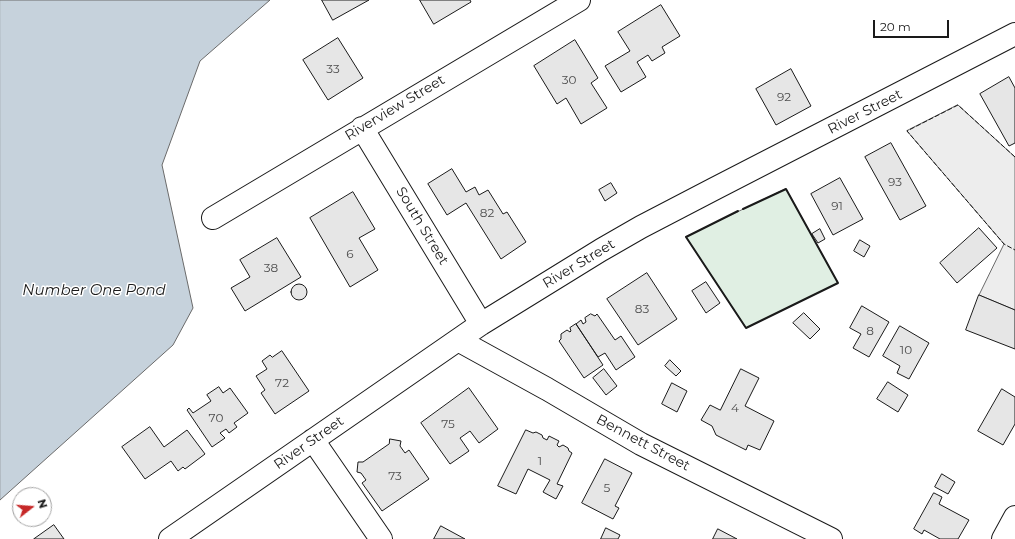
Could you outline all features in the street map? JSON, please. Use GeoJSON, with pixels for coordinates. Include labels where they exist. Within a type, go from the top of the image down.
{"type":"FeatureCollection","features":[{"type":"Feature","properties":{"kind":"street","name":"Riverview Street"},"geometry":{"type":"LineString","coordinates":[[212,218],[579,0]]}},
{"type":"Feature","properties":{"kind":"street","name":"River Street"},"geometry":{"type":"LineString","coordinates":[[170,539],[481,324],[541,286],[641,227],[1015,34]]}},
{"type":"Feature","properties":{"kind":"street","name":"South Street"},"geometry":{"type":"LineString","coordinates":[[362,128],[481,324]]}},
{"type":"Feature","properties":{"kind":"street","name":"Bennett Street"},"geometry":{"type":"LineString","coordinates":[[458,340],[640,444],[831,539]]}},
{"type":"Feature","properties":{"kind":"street"},"geometry":{"type":"LineString","coordinates":[[313,440],[381,539]]}},
{"type":"Feature","properties":{"kind":"street"},"geometry":{"type":"LineString","coordinates":[[1003,539],[1015,517]]}},
{"type":"Feature","properties":{"kind":"green space"},"geometry":{"type":"Polygon","coordinates":[[[786,189],[838,283],[746,328],[686,237],[786,189]]]}},
{"type":"Feature","properties":{"kind":"shaded area"},"geometry":{"type":"Polygon","coordinates":[[[958,105],[1015,157],[1015,310],[979,295],[1004,244],[907,131],[958,105]]]}},
{"type":"Feature","properties":{"kind":"water","name":"Number One Pond"},"geometry":{"type":"Polygon","coordinates":[[[0,0],[270,0],[200,61],[162,165],[193,308],[173,345],[15,487],[12,487],[12,489],[0,500],[0,0]]]}},
{"type":"Feature","properties":{"kind":"building"},"geometry":{"type":"Polygon","coordinates":[[[322,0],[369,0],[333,20],[322,0]]]}},
{"type":"Feature","properties":{"kind":"building"},"geometry":{"type":"Polygon","coordinates":[[[420,0],[470,0],[471,2],[434,24],[420,0]]]}},
{"type":"Feature","properties":{"kind":"building"},"geometry":{"type":"Polygon","coordinates":[[[661,5],[680,36],[662,47],[665,53],[652,61],[648,55],[637,62],[646,77],[621,92],[605,66],[630,51],[618,32],[661,5]]]}},
{"type":"Feature","properties":{"kind":"building"},"geometry":{"type":"Polygon","coordinates":[[[338,38],[363,78],[328,100],[303,60],[338,38]]]}},
{"type":"Feature","properties":{"kind":"building"},"geometry":{"type":"Polygon","coordinates":[[[575,40],[598,78],[591,83],[607,108],[581,124],[566,98],[557,104],[534,66],[575,40]]]}},
{"type":"Feature","properties":{"kind":"building"},"geometry":{"type":"Polygon","coordinates":[[[791,69],[811,106],[776,125],[756,89],[791,69]]]}},
{"type":"Feature","properties":{"kind":"building"},"geometry":{"type":"Polygon","coordinates":[[[1009,77],[1015,88],[1015,143],[1009,146],[980,94],[1009,77]]]}},
{"type":"Feature","properties":{"kind":"building"},"geometry":{"type":"Polygon","coordinates":[[[891,143],[926,206],[900,220],[865,157],[891,143]]]}},
{"type":"Feature","properties":{"kind":"building"},"geometry":{"type":"Polygon","coordinates":[[[452,169],[466,192],[475,187],[479,195],[488,190],[503,214],[507,212],[526,242],[501,259],[466,203],[447,215],[428,184],[452,169]]]}},
{"type":"Feature","properties":{"kind":"building"},"geometry":{"type":"Polygon","coordinates":[[[840,178],[863,219],[833,235],[811,194],[840,178]]]}},
{"type":"Feature","properties":{"kind":"building"},"geometry":{"type":"Polygon","coordinates":[[[611,183],[617,193],[605,201],[599,190],[611,183]]]}},
{"type":"Feature","properties":{"kind":"building"},"geometry":{"type":"Polygon","coordinates":[[[353,192],[375,229],[359,238],[378,270],[350,287],[310,218],[353,192]]]}},
{"type":"Feature","properties":{"kind":"building"},"geometry":{"type":"Polygon","coordinates":[[[979,228],[997,248],[957,283],[940,263],[979,228]]]}},
{"type":"Feature","properties":{"kind":"building"},"geometry":{"type":"Polygon","coordinates":[[[820,229],[825,239],[818,243],[812,234],[820,229]]]}},
{"type":"Feature","properties":{"kind":"building"},"geometry":{"type":"Polygon","coordinates":[[[277,238],[301,277],[245,311],[231,288],[250,277],[240,260],[277,238]]]}},
{"type":"Feature","properties":{"kind":"building"},"geometry":{"type":"Polygon","coordinates":[[[860,240],[870,246],[864,257],[854,251],[860,240]]]}},
{"type":"Feature","properties":{"kind":"building"},"geometry":{"type":"Polygon","coordinates":[[[647,273],[677,319],[638,345],[607,299],[647,273]]]}},
{"type":"Feature","properties":{"kind":"building"},"geometry":{"type":"Polygon","coordinates":[[[706,282],[720,303],[706,313],[692,291],[706,282]]]}},
{"type":"Feature","properties":{"kind":"building"},"geometry":{"type":"Polygon","coordinates":[[[296,284],[302,284],[307,289],[305,298],[302,300],[296,300],[291,295],[291,289],[296,284]]]}},
{"type":"Feature","properties":{"kind":"building"},"geometry":{"type":"Polygon","coordinates":[[[979,295],[1015,310],[1015,349],[966,330],[979,295]]]}},
{"type":"Feature","properties":{"kind":"building"},"geometry":{"type":"Polygon","coordinates":[[[862,306],[889,322],[869,357],[853,348],[861,334],[850,328],[862,306]]]}},
{"type":"Feature","properties":{"kind":"building"},"geometry":{"type":"Polygon","coordinates":[[[804,313],[820,329],[810,339],[793,323],[804,313]]]}},
{"type":"Feature","properties":{"kind":"building"},"geometry":{"type":"Polygon","coordinates":[[[591,314],[595,316],[597,314],[615,340],[621,336],[635,357],[616,370],[605,353],[598,357],[576,324],[581,320],[583,324],[586,322],[585,318],[591,314]]]}},
{"type":"Feature","properties":{"kind":"building"},"geometry":{"type":"Polygon","coordinates":[[[576,324],[603,365],[584,378],[559,341],[561,339],[561,334],[567,330],[570,332],[570,328],[576,324]]]}},
{"type":"Feature","properties":{"kind":"building"},"geometry":{"type":"Polygon","coordinates":[[[900,326],[929,343],[909,379],[897,373],[900,366],[883,356],[900,326]]]}},
{"type":"Feature","properties":{"kind":"building"},"geometry":{"type":"Polygon","coordinates":[[[282,351],[309,391],[275,414],[261,393],[265,390],[256,376],[267,369],[262,361],[270,355],[272,357],[282,351]]]}},
{"type":"Feature","properties":{"kind":"building"},"geometry":{"type":"Polygon","coordinates":[[[670,360],[681,371],[676,376],[665,366],[670,360]]]}},
{"type":"Feature","properties":{"kind":"building"},"geometry":{"type":"Polygon","coordinates":[[[604,369],[617,386],[606,395],[593,378],[604,369]]]}},
{"type":"Feature","properties":{"kind":"building"},"geometry":{"type":"Polygon","coordinates":[[[741,369],[759,378],[745,406],[774,421],[760,450],[748,445],[746,450],[716,435],[712,426],[701,420],[710,405],[720,410],[741,369]]]}},
{"type":"Feature","properties":{"kind":"building"},"geometry":{"type":"Polygon","coordinates":[[[888,382],[908,395],[898,412],[877,399],[888,382]]]}},
{"type":"Feature","properties":{"kind":"building"},"geometry":{"type":"Polygon","coordinates":[[[672,383],[687,391],[677,412],[662,404],[672,383]]]}},
{"type":"Feature","properties":{"kind":"building"},"geometry":{"type":"Polygon","coordinates":[[[219,387],[223,393],[230,388],[248,413],[234,423],[237,427],[229,433],[226,429],[220,433],[225,438],[212,447],[187,410],[189,408],[193,413],[211,401],[207,395],[219,387]]]}},
{"type":"Feature","properties":{"kind":"building"},"geometry":{"type":"Polygon","coordinates":[[[469,388],[498,429],[479,443],[470,431],[460,438],[469,451],[450,464],[421,423],[469,388]]]}},
{"type":"Feature","properties":{"kind":"building"},"geometry":{"type":"Polygon","coordinates":[[[1002,389],[1015,397],[1015,424],[1003,445],[978,431],[1002,389]]]}},
{"type":"Feature","properties":{"kind":"building"},"geometry":{"type":"Polygon","coordinates":[[[150,427],[164,447],[187,430],[205,454],[185,469],[183,467],[178,471],[171,461],[145,479],[122,447],[150,427]]]}},
{"type":"Feature","properties":{"kind":"building"},"geometry":{"type":"Polygon","coordinates":[[[526,430],[533,433],[536,432],[547,440],[549,436],[559,441],[557,445],[559,447],[563,445],[572,453],[557,484],[563,486],[556,499],[543,492],[550,480],[528,469],[516,494],[498,486],[526,430]]]}},
{"type":"Feature","properties":{"kind":"building"},"geometry":{"type":"Polygon","coordinates":[[[390,439],[401,441],[400,446],[405,453],[409,450],[429,479],[382,511],[362,483],[366,480],[361,473],[357,472],[358,462],[363,462],[389,444],[390,439]]]}},
{"type":"Feature","properties":{"kind":"building"},"geometry":{"type":"Polygon","coordinates":[[[605,459],[632,473],[615,506],[619,508],[613,519],[582,503],[605,459]]]}},
{"type":"Feature","properties":{"kind":"building"},"geometry":{"type":"Polygon","coordinates":[[[942,474],[955,482],[948,494],[935,487],[942,474]]]}},
{"type":"Feature","properties":{"kind":"building"},"geometry":{"type":"Polygon","coordinates":[[[934,493],[942,497],[939,504],[969,520],[958,539],[940,539],[924,530],[922,534],[914,529],[934,493]]]}},
{"type":"Feature","properties":{"kind":"building"},"geometry":{"type":"Polygon","coordinates":[[[54,525],[64,539],[34,539],[52,527],[54,525]]]}},
{"type":"Feature","properties":{"kind":"building"},"geometry":{"type":"Polygon","coordinates":[[[441,526],[465,539],[434,539],[441,526]]]}},
{"type":"Feature","properties":{"kind":"building"},"geometry":{"type":"Polygon","coordinates":[[[606,528],[620,535],[618,539],[601,539],[606,528]]]}},
{"type":"Feature","properties":{"kind":"building"},"geometry":{"type":"Polygon","coordinates":[[[718,529],[737,539],[713,539],[718,529]]]}},
{"type":"Feature","properties":{"kind":"fence"},"geometry":{"type":"LineString","coordinates":[[1015,157],[958,105],[907,131],[1004,244],[1015,250]]}},
{"type":"Feature","properties":{"kind":"wall"},"geometry":{"type":"LineString","coordinates":[[738,211],[686,237],[746,328],[838,283],[786,189],[743,209]]}}]}
